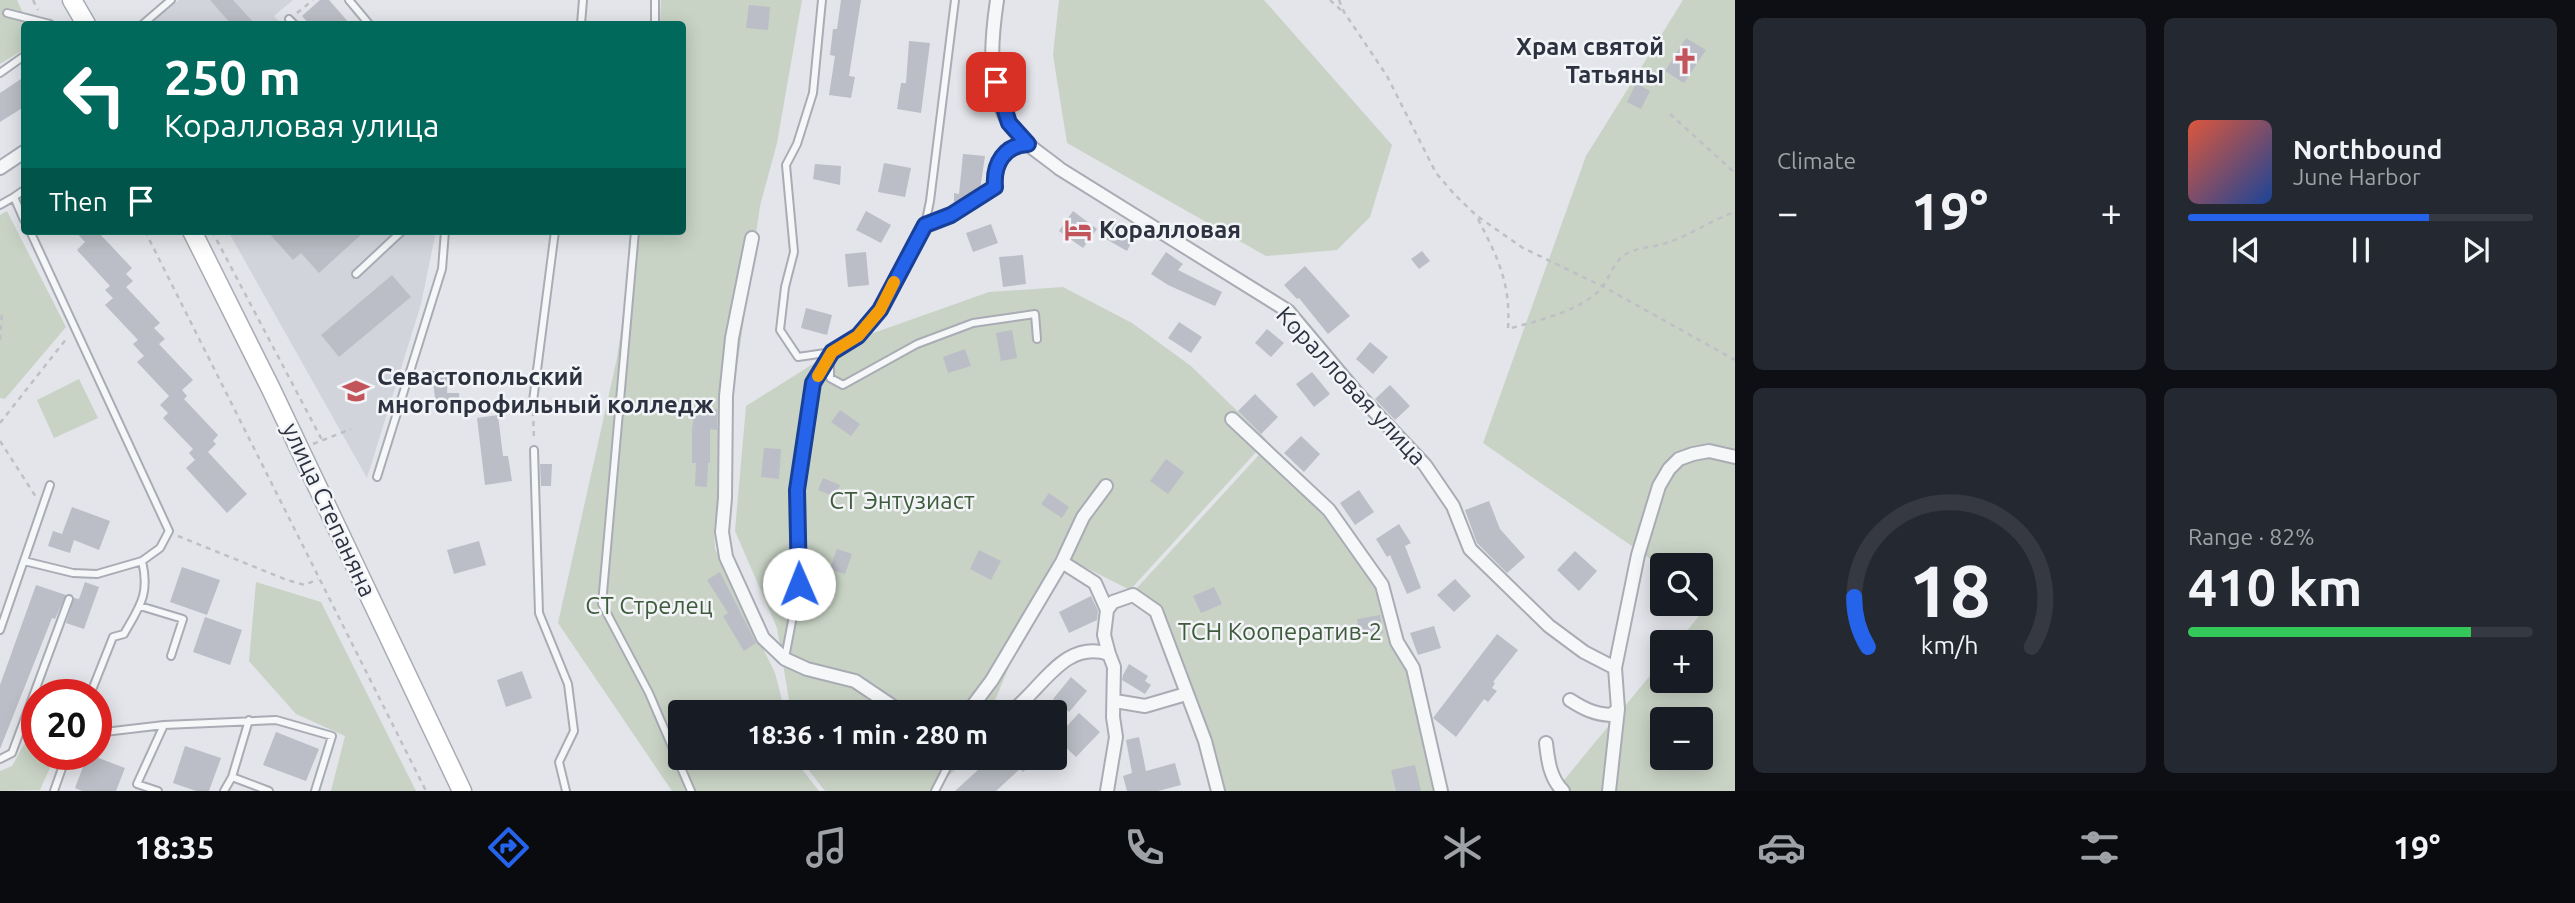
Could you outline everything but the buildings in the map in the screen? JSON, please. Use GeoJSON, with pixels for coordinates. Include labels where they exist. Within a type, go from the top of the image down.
{"type":"FeatureCollection","features":[{"type":"Feature","properties":{"kind":"main road"},"geometry":{"type":"LineString","coordinates":[[72,0],[84,21]]}},
{"type":"Feature","properties":{"kind":"main road","name":"улица Степаняна"},"geometry":{"type":"LineString","coordinates":[[194,235],[300,449],[462,791]]}},
{"type":"Feature","properties":{"kind":"street","name":"Коралловая улица"},"geometry":{"type":"LineString","coordinates":[[997,0],[991,36],[992,65],[999,99],[1009,123],[1028,144],[1060,169],[1287,311],[1432,474],[1453,506],[1470,549],[1549,626],[1584,652],[1615,668]]}},
{"type":"Feature","properties":{"kind":"street"},"geometry":{"type":"LineString","coordinates":[[0,168],[21,154]]}},
{"type":"Feature","properties":{"kind":"street"},"geometry":{"type":"LineString","coordinates":[[752,238],[726,396],[722,532],[726,557],[763,638],[785,659],[807,669],[855,681],[883,700]]}},
{"type":"Feature","properties":{"kind":"street"},"geometry":{"type":"LineString","coordinates":[[1232,419],[1329,510],[1382,585],[1397,642],[1413,668],[1441,791]]}},
{"type":"Feature","properties":{"kind":"street"},"geometry":{"type":"LineString","coordinates":[[1609,791],[1617,705],[1615,668],[1638,555],[1659,486],[1679,459],[1709,451],[1735,457]]}},
{"type":"Feature","properties":{"kind":"street"},"geometry":{"type":"LineString","coordinates":[[977,700],[992,680],[1062,562],[1083,517],[1107,486]]}},
{"type":"Feature","properties":{"kind":"street"},"geometry":{"type":"LineString","coordinates":[[1062,562],[1095,583],[1107,610]]}},
{"type":"Feature","properties":{"kind":"street"},"geometry":{"type":"LineString","coordinates":[[1107,791],[1116,737],[1113,717],[1114,667],[1104,635],[1107,610],[1113,602],[1133,595],[1156,611],[1185,694],[1205,741],[1218,791]]}},
{"type":"Feature","properties":{"kind":"street"},"geometry":{"type":"LineString","coordinates":[[1023,700],[1076,653],[1087,650],[1108,654]]}},
{"type":"Feature","properties":{"kind":"street"},"geometry":{"type":"LineString","coordinates":[[1115,701],[1145,706],[1185,694]]}},
{"type":"Feature","properties":{"kind":"street"},"geometry":{"type":"LineString","coordinates":[[1570,700],[1588,711],[1600,714],[1611,715],[1617,705]]}},
{"type":"Feature","properties":{"kind":"street"},"geometry":{"type":"LineString","coordinates":[[1546,743],[1551,772],[1563,791]]}},
{"type":"Feature","properties":{"kind":"lane"},"geometry":{"type":"LineString","coordinates":[[146,21],[171,0]]}},
{"type":"Feature","properties":{"kind":"lane"},"geometry":{"type":"LineString","coordinates":[[349,0],[366,21]]}},
{"type":"Feature","properties":{"kind":"lane"},"geometry":{"type":"LineString","coordinates":[[581,21],[583,0]]}},
{"type":"Feature","properties":{"kind":"lane"},"geometry":{"type":"LineString","coordinates":[[655,21],[656,0]]}},
{"type":"Feature","properties":{"kind":"lane"},"geometry":{"type":"LineString","coordinates":[[822,0],[813,93],[797,144],[786,165],[794,252],[785,287],[780,330],[798,357],[831,355]]}},
{"type":"Feature","properties":{"kind":"lane"},"geometry":{"type":"LineString","coordinates":[[785,659],[799,584],[797,490],[813,383],[831,355],[858,336],[880,310],[925,225],[956,0]]}},
{"type":"Feature","properties":{"kind":"lane"},"geometry":{"type":"LineString","coordinates":[[7,13],[38,21]]}},
{"type":"Feature","properties":{"kind":"lane"},"geometry":{"type":"LineString","coordinates":[[0,73],[21,58]]}},
{"type":"Feature","properties":{"kind":"lane"},"geometry":{"type":"LineString","coordinates":[[925,225],[951,215],[995,187],[999,163],[1006,152],[1015,145],[1028,144]]}},
{"type":"Feature","properties":{"kind":"lane"},"geometry":{"type":"LineString","coordinates":[[0,205],[21,192]]}},
{"type":"Feature","properties":{"kind":"lane"},"geometry":{"type":"LineString","coordinates":[[14,197],[21,213]]}},
{"type":"Feature","properties":{"kind":"lane"},"geometry":{"type":"LineString","coordinates":[[24,561],[73,573],[97,574],[142,561],[160,548],[169,531],[32,235]]}},
{"type":"Feature","properties":{"kind":"lane"},"geometry":{"type":"LineString","coordinates":[[356,274],[398,235]]}},
{"type":"Feature","properties":{"kind":"lane"},"geometry":{"type":"LineString","coordinates":[[377,477],[442,268],[444,235]]}},
{"type":"Feature","properties":{"kind":"lane"},"geometry":{"type":"LineString","coordinates":[[533,401],[554,235]]}},
{"type":"Feature","properties":{"kind":"lane"},"geometry":{"type":"LineString","coordinates":[[635,235],[602,604],[649,692],[691,791]]}},
{"type":"Feature","properties":{"kind":"lane"},"geometry":{"type":"LineString","coordinates":[[831,355],[830,378],[843,384],[917,344],[973,323],[1035,314],[1037,339]]}},
{"type":"Feature","properties":{"kind":"lane"},"geometry":{"type":"LineString","coordinates":[[534,450],[539,613],[568,684],[574,731],[559,762],[566,791]]}},
{"type":"Feature","properties":{"kind":"lane"},"geometry":{"type":"LineString","coordinates":[[0,630],[50,485]]}},
{"type":"Feature","properties":{"kind":"lane"},"geometry":{"type":"LineString","coordinates":[[96,679],[113,637],[124,634],[140,606],[147,581],[142,561]]}},
{"type":"Feature","properties":{"kind":"lane"},"geometry":{"type":"LineString","coordinates":[[0,759],[12,754],[69,599]]}},
{"type":"Feature","properties":{"kind":"lane"},"geometry":{"type":"LineString","coordinates":[[140,606],[183,619],[171,656]]}},
{"type":"Feature","properties":{"kind":"lane"},"geometry":{"type":"LineString","coordinates":[[224,791],[232,777],[249,720]]}},
{"type":"Feature","properties":{"kind":"lane"},"geometry":{"type":"LineString","coordinates":[[112,731],[164,724],[276,720],[332,736],[315,791]]}},
{"type":"Feature","properties":{"kind":"lane"},"geometry":{"type":"LineString","coordinates":[[158,791],[135,788],[164,724]]}},
{"type":"Feature","properties":{"kind":"lane"},"geometry":{"type":"LineString","coordinates":[[54,791],[61,770]]}},
{"type":"Feature","properties":{"kind":"lane"},"geometry":{"type":"LineString","coordinates":[[935,791],[946,770]]}},
{"type":"Feature","properties":{"kind":"lane"},"geometry":{"type":"LineString","coordinates":[[232,777],[269,791]]}},
{"type":"Feature","properties":{"kind":"path"},"geometry":{"type":"LineString","coordinates":[[293,21],[313,0]]}},
{"type":"Feature","properties":{"kind":"path"},"geometry":{"type":"LineString","coordinates":[[1330,0],[1344,12]]}},
{"type":"Feature","properties":{"kind":"path"},"geometry":{"type":"LineString","coordinates":[[1339,0],[1344,12],[1387,76],[1436,173],[1477,216],[1541,257],[1604,286],[1735,359]]}},
{"type":"Feature","properties":{"kind":"path"},"geometry":{"type":"LineString","coordinates":[[1670,114],[1735,173]]}},
{"type":"Feature","properties":{"kind":"path"},"geometry":{"type":"LineString","coordinates":[[1477,216],[1506,283],[1508,329],[1555,315],[1593,297],[1604,286],[1619,259],[1629,252],[1669,243],[1735,212]]}},
{"type":"Feature","properties":{"kind":"path"},"geometry":{"type":"LineString","coordinates":[[147,235],[426,791]]}},
{"type":"Feature","properties":{"kind":"path"},"geometry":{"type":"LineString","coordinates":[[214,235],[322,440]]}},
{"type":"Feature","properties":{"kind":"path"},"geometry":{"type":"LineString","coordinates":[[0,340],[2,312]]}},
{"type":"Feature","properties":{"kind":"path"},"geometry":{"type":"LineString","coordinates":[[0,423],[76,327]]}},
{"type":"Feature","properties":{"kind":"path"},"geometry":{"type":"LineString","coordinates":[[533,401],[534,450]]}},
{"type":"Feature","properties":{"kind":"path"},"geometry":{"type":"LineString","coordinates":[[300,449],[351,429]]}},
{"type":"Feature","properties":{"kind":"path"},"geometry":{"type":"LineString","coordinates":[[0,442],[43,508]]}},
{"type":"Feature","properties":{"kind":"path"},"geometry":{"type":"LineString","coordinates":[[169,531],[184,540],[287,580],[305,585],[319,578]]}},
{"type":"Feature","properties":{"kind":"shaded area"},"geometry":{"type":"Polygon","coordinates":[[[179,0],[293,0],[274,16],[278,21],[153,21],[179,0]]]}},
{"type":"Feature","properties":{"kind":"shaded area","name":"Севастопольский многопрофильный колледж"},"geometry":{"type":"Polygon","coordinates":[[[230,235],[435,235],[421,304],[367,478],[230,235]]]}},
{"type":"Feature","properties":{"kind":"green space"},"geometry":{"type":"Polygon","coordinates":[[[0,0],[17,0],[27,21],[21,21],[21,51],[0,64],[0,0]]]}},
{"type":"Feature","properties":{"kind":"green space","name":"СТ Стрелец"},"geometry":{"type":"Polygon","coordinates":[[[661,0],[802,0],[777,143],[760,206],[714,529],[715,549],[775,673],[782,700],[668,700],[668,770],[803,770],[819,791],[672,791],[558,623],[617,358],[634,235],[686,235],[686,21],[660,21],[661,0]]]}},
{"type":"Feature","properties":{"kind":"green space"},"geometry":{"type":"Polygon","coordinates":[[[1059,0],[1264,0],[1392,145],[1370,217],[1337,250],[1266,256],[1067,143],[1053,55],[1059,0]]]}},
{"type":"Feature","properties":{"kind":"green space"},"geometry":{"type":"Polygon","coordinates":[[[1683,0],[1735,0],[1735,791],[1555,791],[1650,676],[1650,693],[1713,693],[1713,630],[1688,630],[1699,616],[1713,616],[1713,553],[1650,553],[1650,559],[1483,443],[1586,156],[1683,0]]]}},
{"type":"Feature","properties":{"kind":"green space"},"geometry":{"type":"Polygon","coordinates":[[[7,211],[66,327],[5,399],[0,398],[0,215],[7,211]]]}},
{"type":"Feature","properties":{"kind":"green space","name":"СТ Энтузиаст"},"geometry":{"type":"Polygon","coordinates":[[[1063,287],[1132,323],[1191,366],[1267,440],[1130,590],[1057,553],[995,700],[789,700],[777,628],[735,531],[746,406],[848,342],[989,292],[1063,287]]]}},
{"type":"Feature","properties":{"kind":"green space"},"geometry":{"type":"Polygon","coordinates":[[[79,379],[98,418],[54,438],[37,400],[79,379]]]}},
{"type":"Feature","properties":{"kind":"green space","name":"ТСН Кооператив-2"},"geometry":{"type":"Polygon","coordinates":[[[1268,445],[1327,516],[1377,590],[1390,643],[1407,667],[1439,791],[1224,791],[1209,737],[1159,609],[1136,589],[1268,445]]]}},
{"type":"Feature","properties":{"kind":"green space"},"geometry":{"type":"Polygon","coordinates":[[[256,582],[321,602],[416,791],[331,791],[345,736],[296,714],[249,661],[256,582]]]}},
{"type":"Feature","properties":{"kind":"green space"},"geometry":{"type":"Polygon","coordinates":[[[21,750],[21,770],[49,770],[40,790],[0,791],[0,771],[12,766],[21,750]]]}},
{"type":"Feature","properties":{"kind":"green space"},"geometry":{"type":"Polygon","coordinates":[[[809,770],[955,770],[930,791],[825,791],[809,770]]]}},
{"type":"Feature","properties":{"kind":"slow traffic"},"geometry":{"type":"LineString","coordinates":[[818,376],[832,352],[858,336],[880,310],[894,282]]}},
{"type":"Feature","properties":{"kind":"place","name":"Храм святой Татьяны"},"geometry":{"type":"Point","coordinates":[1685,61]}},
{"type":"Feature","properties":{"kind":"place","name":"Коралловая"},"geometry":{"type":"Point","coordinates":[1078,230]}},
{"type":"Feature","properties":{"kind":"place","name":"Севастопольский многопрофильный колледж"},"geometry":{"type":"Point","coordinates":[356,391]}},
{"type":"Feature","properties":{"kind":"route"},"geometry":{"type":"LineString","coordinates":[[799,584],[797,490],[813,383],[832,352],[858,336],[880,310],[925,225],[951,215],[995,187],[994,180],[999,163],[1006,152],[1015,145],[1028,144],[1009,123],[999,99],[996,82]]}}]}
